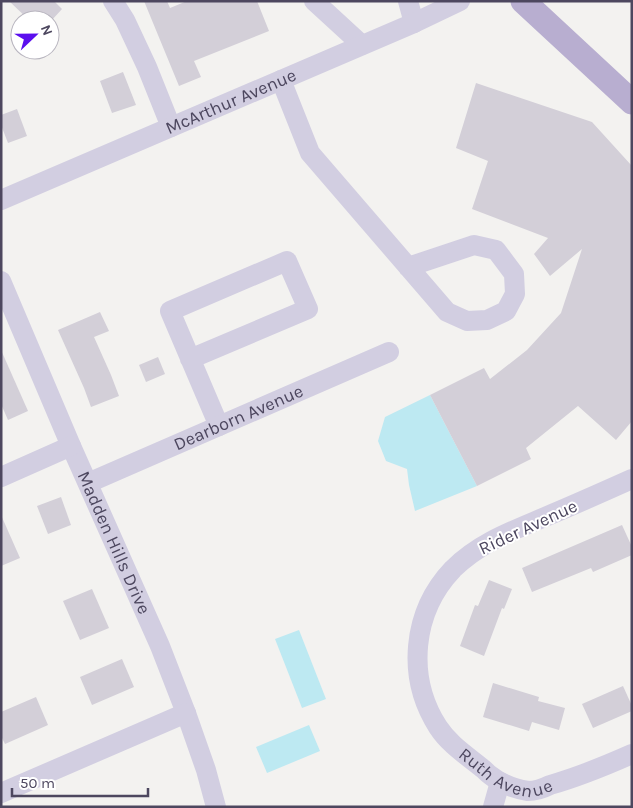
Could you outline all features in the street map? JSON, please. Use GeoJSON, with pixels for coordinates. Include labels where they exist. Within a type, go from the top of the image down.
{"type":"FeatureCollection","features":[{"type":"Feature","properties":{"kind":"main road"},"geometry":{"type":"LineString","coordinates":[[523,1],[632,102]]}},
{"type":"Feature","properties":{"kind":"street"},"geometry":{"type":"LineString","coordinates":[[113,1],[126,20],[171,127]]}},
{"type":"Feature","properties":{"kind":"street"},"geometry":{"type":"LineString","coordinates":[[314,1],[362,45]]}},
{"type":"Feature","properties":{"kind":"street"},"geometry":{"type":"LineString","coordinates":[[408,1],[414,23]]}},
{"type":"Feature","properties":{"kind":"street","name":"McArthur Avenue"},"geometry":{"type":"LineString","coordinates":[[1,200],[414,23],[460,1]]}},
{"type":"Feature","properties":{"kind":"street"},"geometry":{"type":"LineString","coordinates":[[280,80],[310,153],[408,267],[447,312],[467,321],[486,320],[506,311],[515,294],[514,274],[496,250],[474,245],[408,267]]}},
{"type":"Feature","properties":{"kind":"street"},"geometry":{"type":"LineString","coordinates":[[190,359],[308,309],[287,261],[170,311],[190,359],[219,426]]}},
{"type":"Feature","properties":{"kind":"street","name":"Madden Hills Drive"},"geometry":{"type":"LineString","coordinates":[[1,282],[71,446],[160,646],[206,770],[216,807]]}},
{"type":"Feature","properties":{"kind":"street","name":"Dearborn Avenue"},"geometry":{"type":"LineString","coordinates":[[88,483],[389,352]]}},
{"type":"Feature","properties":{"kind":"street"},"geometry":{"type":"LineString","coordinates":[[1,477],[71,446]]}},
{"type":"Feature","properties":{"kind":"street","name":"Rider Avenue"},"geometry":{"type":"LineString","coordinates":[[427,707],[419,678],[418,646],[420,630],[431,599],[454,568],[473,552],[493,540],[632,479]]}},
{"type":"Feature","properties":{"kind":"street","name":"Ruth Avenue"},"geometry":{"type":"LineString","coordinates":[[427,707],[438,728],[448,740],[500,782],[520,790],[531,791],[580,776],[632,754]]}},
{"type":"Feature","properties":{"kind":"street"},"geometry":{"type":"LineString","coordinates":[[1,793],[186,713]]}},
{"type":"Feature","properties":{"kind":"street"},"geometry":{"type":"LineString","coordinates":[[493,807],[500,782]]}},
{"type":"Feature","properties":{"kind":"street"},"geometry":{"type":"LineString","coordinates":[[538,807],[544,787]]}},
{"type":"Feature","properties":{"kind":"shaded area"},"geometry":{"type":"Polygon","coordinates":[[[430,395],[477,486],[415,511],[407,469],[386,461],[378,441],[385,417],[430,395]]]}},
{"type":"Feature","properties":{"kind":"shaded area"},"geometry":{"type":"Polygon","coordinates":[[[299,630],[326,699],[302,708],[275,639],[299,630]]]}},
{"type":"Feature","properties":{"kind":"shaded area"},"geometry":{"type":"Polygon","coordinates":[[[309,725],[320,751],[267,773],[256,747],[309,725]]]}},
{"type":"Feature","properties":{"kind":"building"},"geometry":{"type":"Polygon","coordinates":[[[9,1],[54,1],[62,9],[60,11],[18,10],[9,1]]]}},
{"type":"Feature","properties":{"kind":"building"},"geometry":{"type":"Polygon","coordinates":[[[144,1],[167,1],[170,8],[187,1],[257,1],[269,31],[194,61],[201,77],[179,86],[144,1]]]}},
{"type":"Feature","properties":{"kind":"building"},"geometry":{"type":"Polygon","coordinates":[[[123,72],[136,105],[112,113],[100,81],[123,72]]]}},
{"type":"Feature","properties":{"kind":"building"},"geometry":{"type":"Polygon","coordinates":[[[476,83],[592,122],[632,166],[632,421],[616,440],[578,406],[526,448],[531,459],[477,486],[430,395],[484,368],[490,379],[527,350],[561,313],[582,249],[550,276],[534,254],[548,238],[472,209],[488,161],[456,148],[476,83]]]}},
{"type":"Feature","properties":{"kind":"building"},"geometry":{"type":"Polygon","coordinates":[[[17,109],[27,136],[8,143],[1,125],[1,115],[17,109]]]}},
{"type":"Feature","properties":{"kind":"building"},"geometry":{"type":"Polygon","coordinates":[[[100,312],[109,331],[94,337],[119,396],[91,407],[58,330],[100,312]]]}},
{"type":"Feature","properties":{"kind":"building"},"geometry":{"type":"Polygon","coordinates":[[[1,350],[28,411],[8,420],[1,404],[1,350]]]}},
{"type":"Feature","properties":{"kind":"building"},"geometry":{"type":"Polygon","coordinates":[[[158,357],[165,374],[146,382],[139,365],[158,357]]]}},
{"type":"Feature","properties":{"kind":"building"},"geometry":{"type":"Polygon","coordinates":[[[61,497],[71,525],[48,534],[37,506],[61,497]]]}},
{"type":"Feature","properties":{"kind":"building"},"geometry":{"type":"Polygon","coordinates":[[[1,515],[20,558],[1,566],[1,515]]]}},
{"type":"Feature","properties":{"kind":"building"},"geometry":{"type":"Polygon","coordinates":[[[622,525],[632,547],[632,555],[593,572],[591,568],[532,592],[522,568],[622,525]]]}},
{"type":"Feature","properties":{"kind":"building"},"geometry":{"type":"Polygon","coordinates":[[[489,580],[512,589],[504,609],[502,608],[484,656],[460,646],[475,605],[478,606],[489,580]]]}},
{"type":"Feature","properties":{"kind":"building"},"geometry":{"type":"Polygon","coordinates":[[[92,589],[109,628],[80,640],[63,601],[92,589]]]}},
{"type":"Feature","properties":{"kind":"building"},"geometry":{"type":"Polygon","coordinates":[[[122,659],[134,687],[92,705],[80,677],[122,659]]]}},
{"type":"Feature","properties":{"kind":"building"},"geometry":{"type":"Polygon","coordinates":[[[493,683],[539,697],[538,701],[565,708],[559,730],[532,722],[529,731],[483,717],[493,683]]]}},
{"type":"Feature","properties":{"kind":"building"},"geometry":{"type":"Polygon","coordinates":[[[623,686],[632,706],[632,711],[593,728],[582,704],[623,686]]]}},
{"type":"Feature","properties":{"kind":"building"},"geometry":{"type":"Polygon","coordinates":[[[36,697],[48,725],[5,744],[1,736],[1,712],[36,697]]]}}]}
